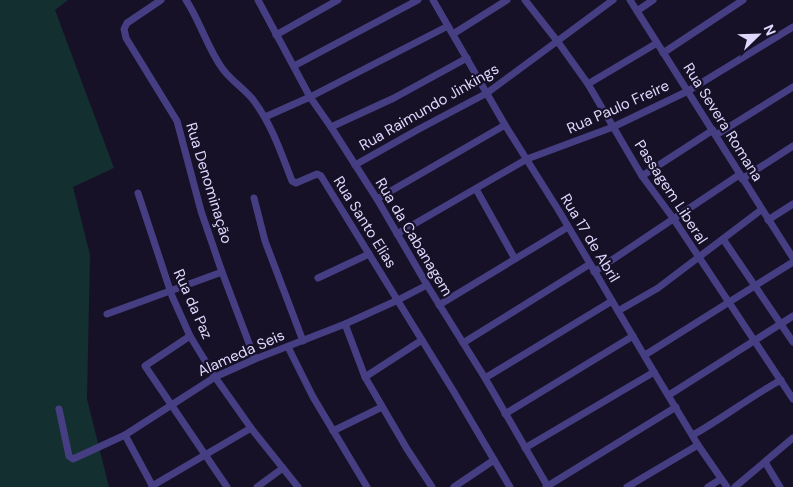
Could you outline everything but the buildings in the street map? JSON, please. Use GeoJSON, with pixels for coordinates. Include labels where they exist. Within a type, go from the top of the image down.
{"type":"FeatureCollection","features":[{"type":"Feature","properties":{"kind":"street","name":"Rua Denominação"},"geometry":{"type":"LineString","coordinates":[[161,0],[128,23],[124,29],[126,38],[177,121],[201,211],[255,359]]}},
{"type":"Feature","properties":{"kind":"street"},"geometry":{"type":"LineString","coordinates":[[276,34],[338,0]]}},
{"type":"Feature","properties":{"kind":"street"},"geometry":{"type":"LineString","coordinates":[[294,66],[418,0]]}},
{"type":"Feature","properties":{"kind":"street","name":"Rua 17 de Abril"},"geometry":{"type":"LineString","coordinates":[[433,0],[505,125],[698,445],[727,487]]}},
{"type":"Feature","properties":{"kind":"street"},"geometry":{"type":"LineString","coordinates":[[452,34],[507,0]]}},
{"type":"Feature","properties":{"kind":"street","name":"Passagem Liberal"},"geometry":{"type":"LineString","coordinates":[[525,0],[588,84],[642,176],[673,218],[793,399]]}},
{"type":"Feature","properties":{"kind":"street","name":"Rua Raimundo Jinkings"},"geometry":{"type":"LineString","coordinates":[[355,165],[487,93],[612,0]]}},
{"type":"Feature","properties":{"kind":"street","name":"Rua Severa Romana"},"geometry":{"type":"LineString","coordinates":[[630,0],[793,260]]}},
{"type":"Feature","properties":{"kind":"street"},"geometry":{"type":"LineString","coordinates":[[637,11],[653,0]]}},
{"type":"Feature","properties":{"kind":"street"},"geometry":{"type":"LineString","coordinates":[[663,53],[744,0]]}},
{"type":"Feature","properties":{"kind":"street","name":"Rua da Cabanagem"},"geometry":{"type":"LineString","coordinates":[[260,1],[310,97],[377,199],[439,305],[485,378],[547,487]]}},
{"type":"Feature","properties":{"kind":"street","name":"Rua Santo Elias"},"geometry":{"type":"LineString","coordinates":[[188,2],[208,45],[222,69],[236,85],[253,99],[265,117],[292,181],[296,183],[317,174],[321,176],[510,487]]}},
{"type":"Feature","properties":{"kind":"street"},"geometry":{"type":"LineString","coordinates":[[265,117],[310,97],[448,26]]}},
{"type":"Feature","properties":{"kind":"street","name":"Rua Paulo Freire"},"geometry":{"type":"LineString","coordinates":[[397,234],[527,159],[613,128],[688,91],[793,27]]}},
{"type":"Feature","properties":{"kind":"street"},"geometry":{"type":"LineString","coordinates":[[588,84],[657,43]]}},
{"type":"Feature","properties":{"kind":"street"},"geometry":{"type":"LineString","coordinates":[[331,127],[394,98],[467,58]]}},
{"type":"Feature","properties":{"kind":"street"},"geometry":{"type":"LineString","coordinates":[[642,176],[793,88]]}},
{"type":"Feature","properties":{"kind":"street"},"geometry":{"type":"LineString","coordinates":[[377,199],[505,125]]}},
{"type":"Feature","properties":{"kind":"street"},"geometry":{"type":"LineString","coordinates":[[594,272],[673,218],[793,146]]}},
{"type":"Feature","properties":{"kind":"street"},"geometry":{"type":"LineString","coordinates":[[476,189],[515,259]]}},
{"type":"Feature","properties":{"kind":"street","name":"Rua da Paz"},"geometry":{"type":"LineString","coordinates":[[138,193],[170,291],[190,336],[215,377],[251,428],[298,487]]}},
{"type":"Feature","properties":{"kind":"street"},"geometry":{"type":"LineString","coordinates":[[254,198],[265,241],[303,341]]}},
{"type":"Feature","properties":{"kind":"street"},"geometry":{"type":"LineString","coordinates":[[768,220],[793,204]]}},
{"type":"Feature","properties":{"kind":"street"},"geometry":{"type":"LineString","coordinates":[[618,311],[658,288],[761,210]]}},
{"type":"Feature","properties":{"kind":"street"},"geometry":{"type":"LineString","coordinates":[[439,305],[568,228]]}},
{"type":"Feature","properties":{"kind":"street"},"geometry":{"type":"LineString","coordinates":[[723,239],[793,342]]}},
{"type":"Feature","properties":{"kind":"street"},"geometry":{"type":"LineString","coordinates":[[318,278],[369,254]]}},
{"type":"Feature","properties":{"kind":"street"},"geometry":{"type":"LineString","coordinates":[[645,355],[755,287],[793,260]]}},
{"type":"Feature","properties":{"kind":"street"},"geometry":{"type":"LineString","coordinates":[[463,343],[590,264]]}},
{"type":"Feature","properties":{"kind":"street"},"geometry":{"type":"LineString","coordinates":[[107,314],[222,272]]}},
{"type":"Feature","properties":{"kind":"street","name":"Alameda Seis"},"geometry":{"type":"LineString","coordinates":[[59,409],[69,456],[73,459],[88,454],[125,435],[215,377],[255,359],[345,324],[427,285]]}},
{"type":"Feature","properties":{"kind":"street"},"geometry":{"type":"LineString","coordinates":[[485,378],[612,301]]}},
{"type":"Feature","properties":{"kind":"street"},"geometry":{"type":"LineString","coordinates":[[669,395],[793,316]]}},
{"type":"Feature","properties":{"kind":"street"},"geometry":{"type":"LineString","coordinates":[[345,324],[365,377],[407,449],[432,487]]}},
{"type":"Feature","properties":{"kind":"street"},"geometry":{"type":"LineString","coordinates":[[190,336],[145,366],[227,487]]}},
{"type":"Feature","properties":{"kind":"street"},"geometry":{"type":"LineString","coordinates":[[505,414],[633,336]]}},
{"type":"Feature","properties":{"kind":"street"},"geometry":{"type":"LineString","coordinates":[[365,377],[422,340]]}},
{"type":"Feature","properties":{"kind":"street"},"geometry":{"type":"LineString","coordinates":[[288,347],[314,397],[367,487]]}},
{"type":"Feature","properties":{"kind":"street"},"geometry":{"type":"LineString","coordinates":[[525,448],[654,372]]}},
{"type":"Feature","properties":{"kind":"street"},"geometry":{"type":"LineString","coordinates":[[693,435],[717,422],[756,394],[781,380]]}},
{"type":"Feature","properties":{"kind":"street"},"geometry":{"type":"LineString","coordinates":[[334,431],[382,407]]}},
{"type":"Feature","properties":{"kind":"street"},"geometry":{"type":"LineString","coordinates":[[547,487],[676,407]]}},
{"type":"Feature","properties":{"kind":"street"},"geometry":{"type":"LineString","coordinates":[[125,435],[152,487],[251,428]]}},
{"type":"Feature","properties":{"kind":"street"},"geometry":{"type":"LineString","coordinates":[[735,487],[793,438]]}},
{"type":"Feature","properties":{"kind":"street"},"geometry":{"type":"LineString","coordinates":[[627,487],[698,445]]}},
{"type":"Feature","properties":{"kind":"street"},"geometry":{"type":"LineString","coordinates":[[454,487],[494,460]]}},
{"type":"Feature","properties":{"kind":"street"},"geometry":{"type":"LineString","coordinates":[[765,462],[780,487]]}},
{"type":"Feature","properties":{"kind":"street"},"geometry":{"type":"LineString","coordinates":[[257,487],[283,468]]}},
{"type":"Feature","properties":{"kind":"street"},"geometry":{"type":"LineString","coordinates":[[708,487],[721,479]]}},
{"type":"Feature","properties":{"kind":"green space"},"geometry":{"type":"Polygon","coordinates":[[[0,0],[68,0],[55,10],[114,168],[73,187],[90,255],[87,399],[109,487],[0,487],[0,0]]]}}]}
